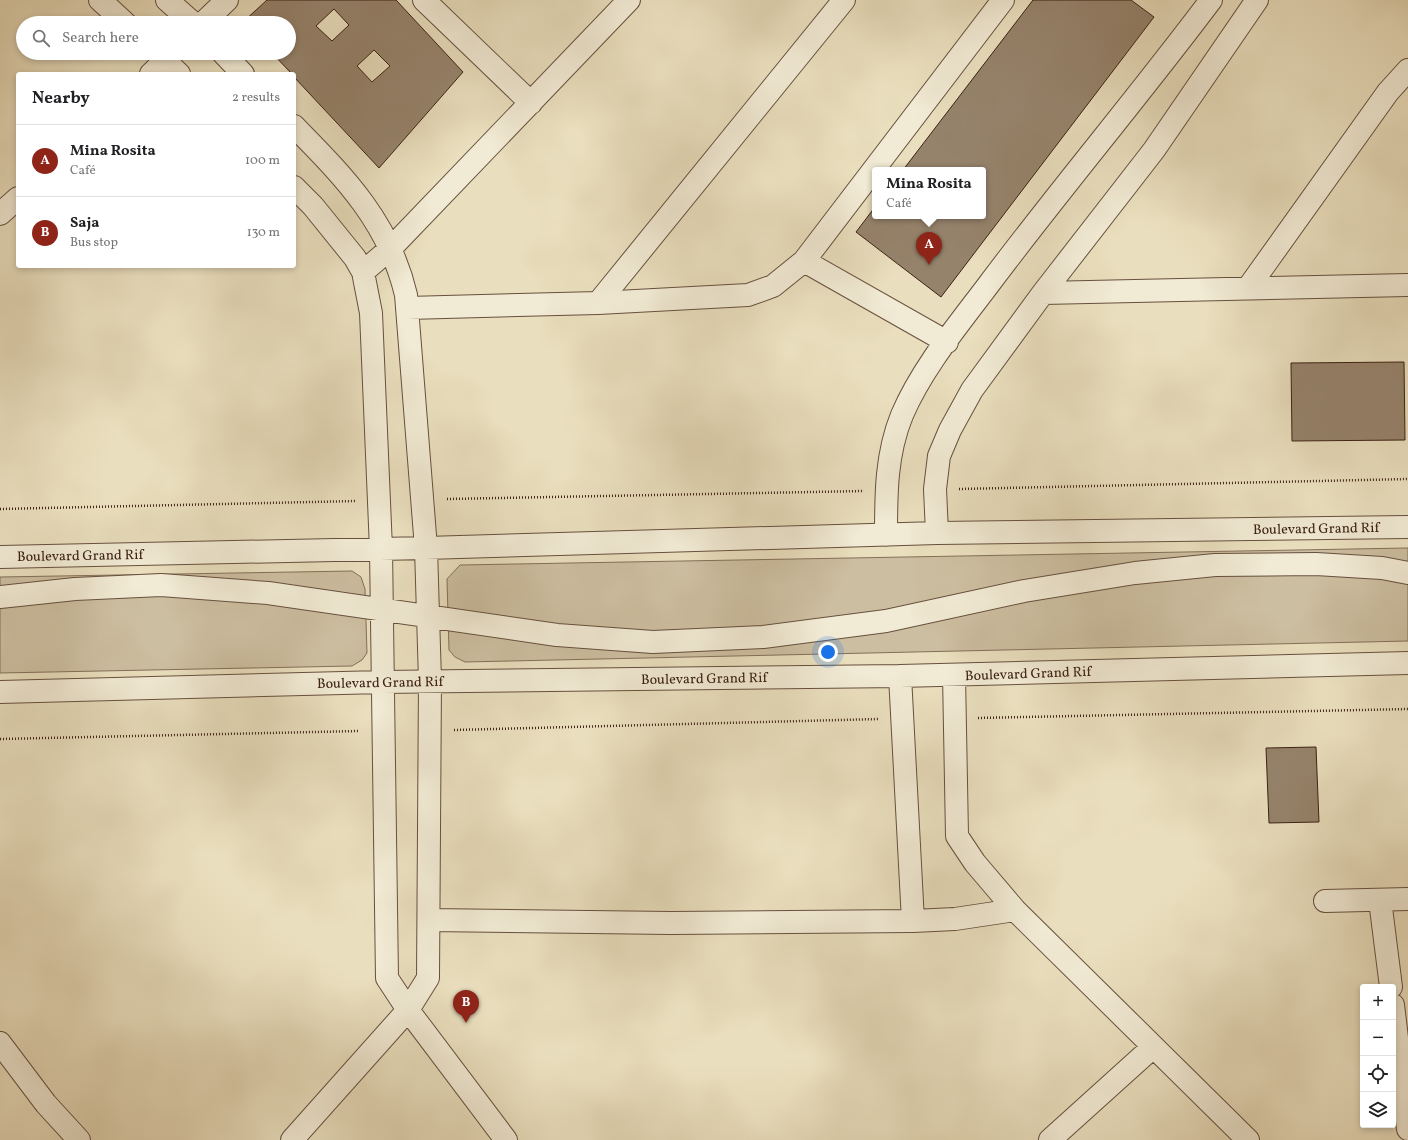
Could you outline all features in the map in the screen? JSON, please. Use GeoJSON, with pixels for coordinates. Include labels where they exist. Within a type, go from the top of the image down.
{"type":"FeatureCollection","features":[{"type":"Feature","properties":{"kind":"street"},"geometry":{"type":"LineString","coordinates":[[100,0],[117,16]]}},
{"type":"Feature","properties":{"kind":"street"},"geometry":{"type":"LineString","coordinates":[[167,0],[185,16]]}},
{"type":"Feature","properties":{"kind":"street"},"geometry":{"type":"LineString","coordinates":[[210,16],[227,0]]}},
{"type":"Feature","properties":{"kind":"street"},"geometry":{"type":"LineString","coordinates":[[424,0],[531,102]]}},
{"type":"Feature","properties":{"kind":"street"},"geometry":{"type":"LineString","coordinates":[[362,272],[391,248],[629,0]]}},
{"type":"Feature","properties":{"kind":"street"},"geometry":{"type":"LineString","coordinates":[[598,303],[844,0]]}},
{"type":"Feature","properties":{"kind":"street"},"geometry":{"type":"LineString","coordinates":[[876,167],[1003,0]]}},
{"type":"Feature","properties":{"kind":"street"},"geometry":{"type":"LineString","coordinates":[[886,535],[886,490],[891,451],[902,415],[917,388],[947,342],[1027,233],[1164,62],[1211,0]]}},
{"type":"Feature","properties":{"kind":"street"},"geometry":{"type":"LineString","coordinates":[[937,533],[935,489],[939,456],[950,430],[972,390],[1043,292],[1154,150],[1257,0]]}},
{"type":"Feature","properties":{"kind":"street"},"geometry":{"type":"LineString","coordinates":[[230,60],[241,72]]}},
{"type":"Feature","properties":{"kind":"street"},"geometry":{"type":"LineString","coordinates":[[1248,288],[1388,92],[1408,70]]}},
{"type":"Feature","properties":{"kind":"street"},"geometry":{"type":"LineString","coordinates":[[292,1140],[408,1010],[428,978],[430,920],[430,681],[426,548],[408,308],[403,280],[391,248],[370,212],[343,176],[296,128]]}},
{"type":"Feature","properties":{"kind":"street"},"geometry":{"type":"LineString","coordinates":[[408,308],[598,303],[748,295],[773,286],[804,261],[872,172]]}},
{"type":"Feature","properties":{"kind":"street"},"geometry":{"type":"LineString","coordinates":[[296,189],[339,236],[362,272],[371,313],[381,549],[387,978],[408,1010],[506,1140]]}},
{"type":"Feature","properties":{"kind":"street"},"geometry":{"type":"LineString","coordinates":[[0,214],[16,200]]}},
{"type":"Feature","properties":{"kind":"street"},"geometry":{"type":"LineString","coordinates":[[804,261],[947,342]]}},
{"type":"Feature","properties":{"kind":"street"},"geometry":{"type":"LineString","coordinates":[[1043,292],[1408,285]]}},
{"type":"Feature","properties":{"kind":"street","name":"Boulevard Grand Rif"},"geometry":{"type":"LineString","coordinates":[[0,557],[426,548],[937,533],[1408,527]]}},
{"type":"Feature","properties":{"kind":"street"},"geometry":{"type":"LineString","coordinates":[[0,597],[75,589],[161,585],[268,593],[381,608],[428,617],[557,635],[661,642],[763,637],[886,621],[1024,591],[1135,573],[1215,566],[1316,564],[1382,568],[1408,573]]}},
{"type":"Feature","properties":{"kind":"street","name":"Boulevard Grand Rif"},"geometry":{"type":"LineString","coordinates":[[0,692],[430,681],[954,675],[1408,663]]}},
{"type":"Feature","properties":{"kind":"street"},"geometry":{"type":"LineString","coordinates":[[954,675],[957,836],[975,863],[1015,910],[1248,1140]]}},
{"type":"Feature","properties":{"kind":"street"},"geometry":{"type":"LineString","coordinates":[[900,676],[913,921]]}},
{"type":"Feature","properties":{"kind":"street"},"geometry":{"type":"LineString","coordinates":[[1325,901],[1408,899]]}},
{"type":"Feature","properties":{"kind":"street"},"geometry":{"type":"LineString","coordinates":[[1380,900],[1391,984]]}},
{"type":"Feature","properties":{"kind":"street"},"geometry":{"type":"LineString","coordinates":[[430,920],[671,923],[913,921],[955,919],[1015,910]]}},
{"type":"Feature","properties":{"kind":"street"},"geometry":{"type":"LineString","coordinates":[[1395,1020],[1408,1129]]}},
{"type":"Feature","properties":{"kind":"street"},"geometry":{"type":"LineString","coordinates":[[0,1043],[46,1104],[79,1140]]}},
{"type":"Feature","properties":{"kind":"street"},"geometry":{"type":"LineString","coordinates":[[1050,1140],[1153,1047]]}},
{"type":"Feature","properties":{"kind":"path"},"geometry":{"type":"LineString","coordinates":[[935,489],[1408,479]]}},
{"type":"Feature","properties":{"kind":"path"},"geometry":{"type":"LineString","coordinates":[[422,499],[886,490]]}},
{"type":"Feature","properties":{"kind":"path"},"geometry":{"type":"LineString","coordinates":[[0,509],[379,500]]}},
{"type":"Feature","properties":{"kind":"path"},"geometry":{"type":"LineString","coordinates":[[955,718],[1408,709]]}},
{"type":"Feature","properties":{"kind":"path"},"geometry":{"type":"LineString","coordinates":[[430,730],[902,719]]}},
{"type":"Feature","properties":{"kind":"path"},"geometry":{"type":"LineString","coordinates":[[0,739],[383,730]]}},
{"type":"Feature","properties":{"kind":"shaded area"},"geometry":{"type":"Polygon","coordinates":[[[1408,548],[1408,641],[465,662],[455,657],[449,650],[447,579],[460,565],[1408,548]]]}},
{"type":"Feature","properties":{"kind":"shaded area"},"geometry":{"type":"Polygon","coordinates":[[[352,571],[361,577],[365,589],[367,653],[362,660],[352,666],[0,673],[0,577],[352,571]]]}},
{"type":"Feature","properties":{"kind":"building"},"geometry":{"type":"Polygon","coordinates":[[[267,0],[396,0],[463,72],[379,168],[296,79],[296,72],[290,72],[279,60],[296,60],[296,16],[250,16],[267,0]],[[334,9],[316,26],[332,41],[349,25],[334,9]],[[374,50],[357,66],[372,82],[390,66],[374,50]]]}},
{"type":"Feature","properties":{"kind":"building"},"geometry":{"type":"Polygon","coordinates":[[[1033,0],[1131,0],[1154,17],[941,297],[856,232],[872,211],[872,219],[986,219],[986,167],[905,167],[1033,0]]]}},
{"type":"Feature","properties":{"kind":"building"},"geometry":{"type":"Polygon","coordinates":[[[1404,362],[1405,440],[1292,441],[1291,363],[1404,362]]]}},
{"type":"Feature","properties":{"kind":"building"},"geometry":{"type":"Polygon","coordinates":[[[1316,747],[1319,822],[1269,823],[1266,748],[1316,747]]]}},
{"type":"Feature","properties":{"kind":"place","name":"Mina Rosita"},"geometry":{"type":"Point","coordinates":[929,265]}},
{"type":"Feature","properties":{"kind":"place","name":"Saja"},"geometry":{"type":"Point","coordinates":[466,1023]}}]}
